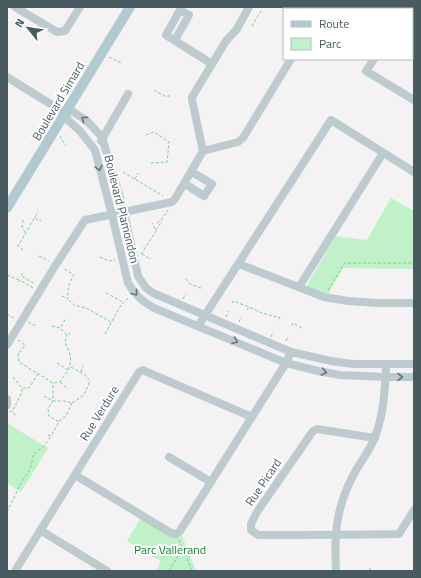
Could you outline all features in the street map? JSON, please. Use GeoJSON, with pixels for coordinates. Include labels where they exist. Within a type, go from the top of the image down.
{"type":"FeatureCollection","features":[{"type":"Feature","properties":{"kind":"main road","name":"Boulevard Simard"},"geometry":{"type":"LineString","coordinates":[[7,208],[130,7]]}},
{"type":"Feature","properties":{"kind":"street"},"geometry":{"type":"LineString","coordinates":[[15,7],[57,32],[65,31],[80,7]]}},
{"type":"Feature","properties":{"kind":"street"},"geometry":{"type":"LineString","coordinates":[[7,346],[40,290],[81,224],[85,220],[172,202],[192,172],[203,150],[192,100],[226,41],[237,29],[249,7]]}},
{"type":"Feature","properties":{"kind":"street"},"geometry":{"type":"LineString","coordinates":[[175,40],[212,64]]}},
{"type":"Feature","properties":{"kind":"street"},"geometry":{"type":"LineString","coordinates":[[203,150],[238,142],[243,138],[290,60]]}},
{"type":"Feature","properties":{"kind":"street"},"geometry":{"type":"LineString","coordinates":[[373,60],[366,71],[414,100]]}},
{"type":"Feature","properties":{"kind":"street"},"geometry":{"type":"LineString","coordinates":[[7,77],[65,113]]}},
{"type":"Feature","properties":{"kind":"street"},"geometry":{"type":"LineString","coordinates":[[95,150],[128,94]]}},
{"type":"Feature","properties":{"kind":"street","name":"Boulevard Plamondon"},"geometry":{"type":"LineString","coordinates":[[133,293],[128,283],[95,150],[80,131],[68,120],[65,113],[72,111],[87,121],[102,138],[138,255],[138,276],[146,288],[153,293],[292,352],[331,361],[353,364],[414,364]]}},
{"type":"Feature","properties":{"kind":"street"},"geometry":{"type":"LineString","coordinates":[[198,326],[331,120],[414,172]]}},
{"type":"Feature","properties":{"kind":"street"},"geometry":{"type":"LineString","coordinates":[[299,287],[383,153]]}},
{"type":"Feature","properties":{"kind":"street"},"geometry":{"type":"LineString","coordinates":[[184,184],[204,196],[212,184],[192,172]]}},
{"type":"Feature","properties":{"kind":"street"},"geometry":{"type":"LineString","coordinates":[[239,264],[324,297],[348,301],[377,303],[414,303]]}},
{"type":"Feature","properties":{"kind":"street"},"geometry":{"type":"LineString","coordinates":[[133,293],[141,301],[154,308],[286,362],[318,371],[340,375],[414,377]]}},
{"type":"Feature","properties":{"kind":"street"},"geometry":{"type":"LineString","coordinates":[[75,475],[171,534],[176,534],[180,531],[292,352]]}},
{"type":"Feature","properties":{"kind":"street"},"geometry":{"type":"LineString","coordinates":[[336,571],[335,536],[339,513],[343,497],[375,438],[384,405],[386,365]]}},
{"type":"Feature","properties":{"kind":"street","name":"Rue Verdure"},"geometry":{"type":"LineString","coordinates":[[15,571],[136,376],[143,370],[252,417]]}},
{"type":"Feature","properties":{"kind":"street"},"geometry":{"type":"LineString","coordinates":[[7,399],[7,405]]}},
{"type":"Feature","properties":{"kind":"street","name":"Rue Picard"},"geometry":{"type":"LineString","coordinates":[[335,536],[258,535],[254,534],[251,530],[251,524],[257,512],[313,430],[317,429],[375,438]]}},
{"type":"Feature","properties":{"kind":"street"},"geometry":{"type":"LineString","coordinates":[[169,457],[211,482]]}},
{"type":"Feature","properties":{"kind":"street"},"geometry":{"type":"LineString","coordinates":[[335,536],[399,534],[414,510]]}},
{"type":"Feature","properties":{"kind":"street"},"geometry":{"type":"LineString","coordinates":[[40,530],[107,571]]}},
{"type":"Feature","properties":{"kind":"path"},"geometry":{"type":"LineString","coordinates":[[252,26],[261,11]]}},
{"type":"Feature","properties":{"kind":"path"},"geometry":{"type":"LineString","coordinates":[[102,52],[121,63]]}},
{"type":"Feature","properties":{"kind":"path"},"geometry":{"type":"LineString","coordinates":[[154,90],[164,96],[170,96]]}},
{"type":"Feature","properties":{"kind":"path"},"geometry":{"type":"LineString","coordinates":[[56,128],[66,146]]}},
{"type":"Feature","properties":{"kind":"path"},"geometry":{"type":"LineString","coordinates":[[146,135],[154,132],[169,142],[167,162],[151,163]]}},
{"type":"Feature","properties":{"kind":"path"},"geometry":{"type":"LineString","coordinates":[[123,172],[172,202],[156,231],[138,255],[151,258]]}},
{"type":"Feature","properties":{"kind":"path"},"geometry":{"type":"LineString","coordinates":[[135,179],[138,173]]}},
{"type":"Feature","properties":{"kind":"path"},"geometry":{"type":"LineString","coordinates":[[144,190],[147,186]]}},
{"type":"Feature","properties":{"kind":"path"},"geometry":{"type":"LineString","coordinates":[[23,250],[18,246],[38,212]]}},
{"type":"Feature","properties":{"kind":"path"},"geometry":{"type":"LineString","coordinates":[[35,218],[41,221]]}},
{"type":"Feature","properties":{"kind":"path"},"geometry":{"type":"LineString","coordinates":[[157,222],[162,219]]}},
{"type":"Feature","properties":{"kind":"path"},"geometry":{"type":"LineString","coordinates":[[23,220],[22,228],[26,233]]}},
{"type":"Feature","properties":{"kind":"path"},"geometry":{"type":"LineString","coordinates":[[152,223],[156,231]]}},
{"type":"Feature","properties":{"kind":"path"},"geometry":{"type":"LineString","coordinates":[[100,257],[109,261],[122,258]]}},
{"type":"Feature","properties":{"kind":"path"},"geometry":{"type":"LineString","coordinates":[[324,297],[345,263],[414,264]]}},
{"type":"Feature","properties":{"kind":"path"},"geometry":{"type":"LineString","coordinates":[[23,273],[21,276],[40,290]]}},
{"type":"Feature","properties":{"kind":"path"},"geometry":{"type":"LineString","coordinates":[[7,275],[40,290]]}},
{"type":"Feature","properties":{"kind":"path"},"geometry":{"type":"LineString","coordinates":[[68,299],[67,292],[69,284],[74,275]]}},
{"type":"Feature","properties":{"kind":"path"},"geometry":{"type":"LineString","coordinates":[[186,279],[190,284],[201,288],[200,290]]}},
{"type":"Feature","properties":{"kind":"path"},"geometry":{"type":"LineString","coordinates":[[106,293],[124,303]]}},
{"type":"Feature","properties":{"kind":"path"},"geometry":{"type":"LineString","coordinates":[[105,334],[124,303],[133,293]]}},
{"type":"Feature","properties":{"kind":"path"},"geometry":{"type":"LineString","coordinates":[[62,296],[74,304],[86,308],[112,322]]}},
{"type":"Feature","properties":{"kind":"path"},"geometry":{"type":"LineString","coordinates":[[232,303],[233,302],[249,307],[262,314],[280,318],[278,321]]}},
{"type":"Feature","properties":{"kind":"path"},"geometry":{"type":"LineString","coordinates":[[7,314],[36,326]]}},
{"type":"Feature","properties":{"kind":"path"},"geometry":{"type":"LineString","coordinates":[[60,328],[66,318]]}},
{"type":"Feature","properties":{"kind":"path"},"geometry":{"type":"LineString","coordinates":[[292,326],[293,323],[302,328]]}},
{"type":"Feature","properties":{"kind":"path"},"geometry":{"type":"LineString","coordinates":[[52,326],[60,328],[67,335]]}},
{"type":"Feature","properties":{"kind":"path"},"geometry":{"type":"LineString","coordinates":[[12,337],[25,345],[18,353],[19,362],[53,383],[60,382],[71,367],[70,355],[65,342],[67,335],[70,333]]}},
{"type":"Feature","properties":{"kind":"path"},"geometry":{"type":"LineString","coordinates":[[57,363],[68,370]]}},
{"type":"Feature","properties":{"kind":"path"},"geometry":{"type":"LineString","coordinates":[[80,372],[83,366]]}},
{"type":"Feature","properties":{"kind":"path"},"geometry":{"type":"LineString","coordinates":[[7,512],[21,482],[30,469],[34,454],[44,446],[59,422],[66,416],[72,403],[84,395],[90,381],[85,375],[71,367]]}},
{"type":"Feature","properties":{"kind":"path"},"geometry":{"type":"LineString","coordinates":[[22,388],[29,388],[38,374]]}},
{"type":"Feature","properties":{"kind":"path"},"geometry":{"type":"LineString","coordinates":[[12,412],[22,392],[22,388],[13,377]]}},
{"type":"Feature","properties":{"kind":"path"},"geometry":{"type":"LineString","coordinates":[[60,382],[68,389]]}},
{"type":"Feature","properties":{"kind":"path"},"geometry":{"type":"LineString","coordinates":[[53,383],[53,401],[48,409],[50,416],[59,422]]}},
{"type":"Feature","properties":{"kind":"path"},"geometry":{"type":"LineString","coordinates":[[44,396],[53,401],[72,403]]}},
{"type":"Feature","properties":{"kind":"path"},"geometry":{"type":"LineString","coordinates":[[7,410],[17,416]]}},
{"type":"Feature","properties":{"kind":"path"},"geometry":{"type":"LineString","coordinates":[[176,534],[192,571]]}},
{"type":"Feature","properties":{"kind":"path"},"geometry":{"type":"LineString","coordinates":[[169,571],[183,549]]}},
{"type":"Feature","properties":{"kind":"green space"},"geometry":{"type":"Polygon","coordinates":[[[391,198],[414,211],[414,269],[343,268],[328,294],[306,287],[336,236],[367,240],[391,198]]]}},
{"type":"Feature","properties":{"kind":"green space"},"geometry":{"type":"Polygon","coordinates":[[[7,423],[48,448],[21,492],[7,483],[7,423]]]}},
{"type":"Feature","properties":{"kind":"green space","name":"Parc Vallerand"},"geometry":{"type":"Polygon","coordinates":[[[142,516],[171,533],[180,531],[196,571],[156,571],[161,561],[127,541],[142,516]]]}}]}
